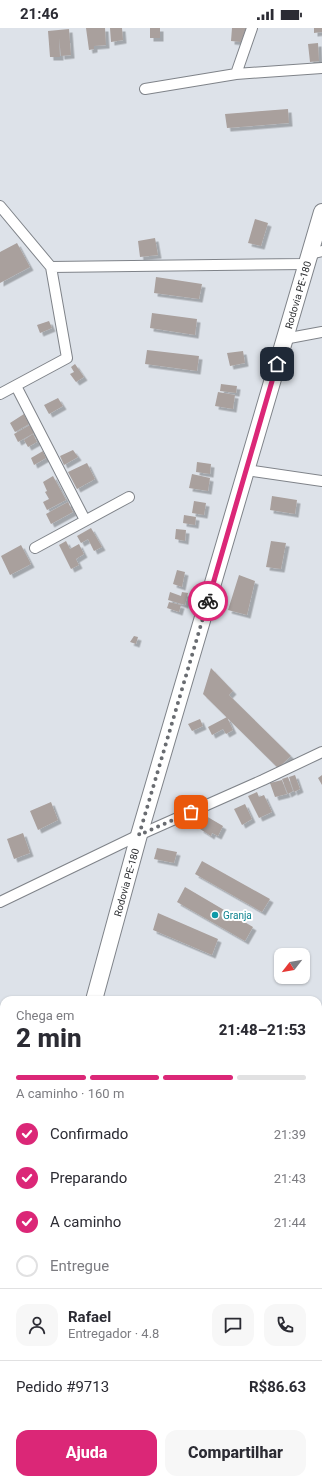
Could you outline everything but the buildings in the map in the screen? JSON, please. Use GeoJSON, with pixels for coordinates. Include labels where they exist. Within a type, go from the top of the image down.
{"type":"FeatureCollection","features":[{"type":"Feature","properties":{"kind":"main road","name":"Rodovia PE-180"},"geometry":{"type":"LineString","coordinates":[[95,996],[139,835],[174,721],[284,340],[313,256],[322,212]]}},
{"type":"Feature","properties":{"kind":"street"},"geometry":{"type":"LineString","coordinates":[[236,74],[252,28]]}},
{"type":"Feature","properties":{"kind":"street"},"geometry":{"type":"LineString","coordinates":[[145,89],[236,74],[322,68]]}},
{"type":"Feature","properties":{"kind":"street"},"geometry":{"type":"LineString","coordinates":[[0,206],[51,267],[67,358],[0,394]]}},
{"type":"Feature","properties":{"kind":"street"},"geometry":{"type":"LineString","coordinates":[[51,267],[313,256]]}},
{"type":"Feature","properties":{"kind":"street"},"geometry":{"type":"LineString","coordinates":[[284,340],[322,332]]}},
{"type":"Feature","properties":{"kind":"street"},"geometry":{"type":"LineString","coordinates":[[16,386],[85,520]]}},
{"type":"Feature","properties":{"kind":"street"},"geometry":{"type":"LineString","coordinates":[[246,470],[322,481]]}},
{"type":"Feature","properties":{"kind":"street"},"geometry":{"type":"LineString","coordinates":[[35,548],[129,497]]}},
{"type":"Feature","properties":{"kind":"street"},"geometry":{"type":"LineString","coordinates":[[0,902],[139,835],[264,780],[322,752]]}},
{"type":"Feature","properties":{"kind":"way so far"},"geometry":{"type":"LineString","coordinates":[[191,812],[139,835],[176,714],[208,601]]}},
{"type":"Feature","properties":{"kind":"place","name":"Granja"},"geometry":{"type":"Point","coordinates":[215,915]}},
{"type":"Feature","properties":{"kind":"route"},"geometry":{"type":"LineString","coordinates":[[208,601],[277,364]]}}]}
